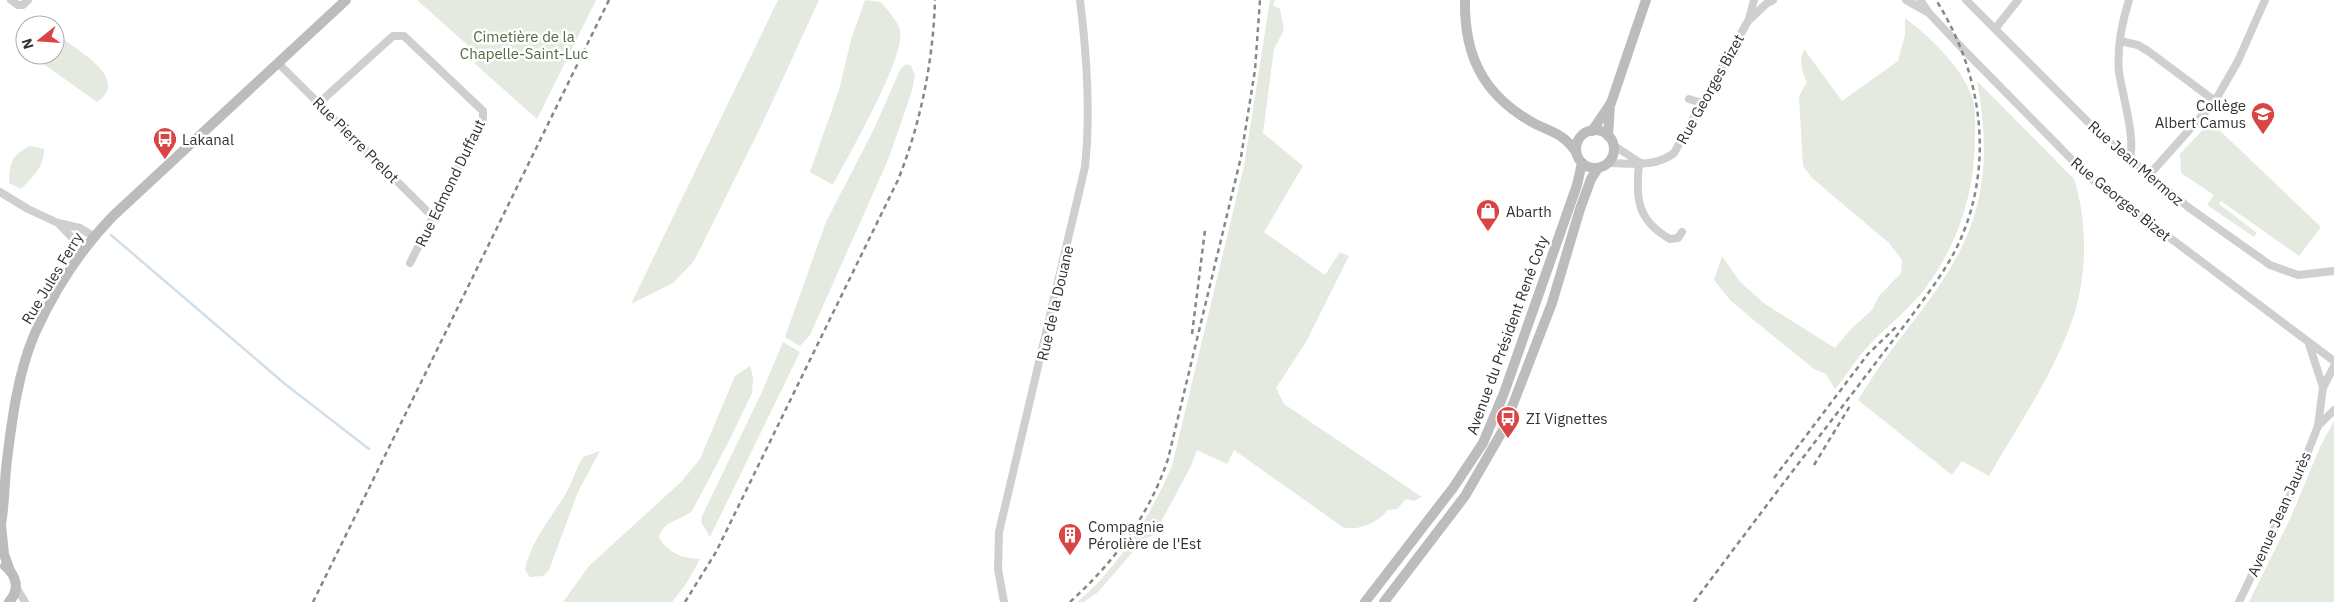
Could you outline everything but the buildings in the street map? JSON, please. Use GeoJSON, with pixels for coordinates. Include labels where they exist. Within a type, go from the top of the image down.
{"type":"FeatureCollection","features":[{"type":"Feature","properties":{"kind":"main road"},"geometry":{"type":"LineString","coordinates":[[1465,0],[1464,25],[1467,40],[1482,80],[1510,108],[1531,121],[1562,135],[1586,166],[1603,165],[1613,155],[1610,104]]}},
{"type":"Feature","properties":{"kind":"main road"},"geometry":{"type":"LineString","coordinates":[[1576,152],[1578,141],[1589,132],[1610,104],[1646,0]]}},
{"type":"Feature","properties":{"kind":"main road","name":"Rue Jules Ferry"},"geometry":{"type":"LineString","coordinates":[[16,587],[14,577],[5,560],[0,527],[4,446],[35,334],[93,236],[279,64],[343,1]]}},
{"type":"Feature","properties":{"kind":"main road"},"geometry":{"type":"LineString","coordinates":[[1562,135],[1601,132],[1611,140]]}},
{"type":"Feature","properties":{"kind":"main road","name":"Avenue du Président René Coty"},"geometry":{"type":"LineString","coordinates":[[1365,602],[1453,488],[1483,443],[1504,393],[1532,315],[1577,184],[1582,163]]}},
{"type":"Feature","properties":{"kind":"main road","name":"Avenue du Président René Coty"},"geometry":{"type":"LineString","coordinates":[[1384,602],[1464,496],[1503,430],[1552,303],[1591,179],[1603,165]]}},
{"type":"Feature","properties":{"kind":"main road"},"geometry":{"type":"LineString","coordinates":[[0,565],[10,571]]}},
{"type":"Feature","properties":{"kind":"main road"},"geometry":{"type":"LineString","coordinates":[[9,602],[14,596],[16,587]]}},
{"type":"Feature","properties":{"kind":"street"},"geometry":{"type":"LineString","coordinates":[[11,0],[18,5],[23,5],[28,0]]}},
{"type":"Feature","properties":{"kind":"street","name":"Rue de la Douane"},"geometry":{"type":"LineString","coordinates":[[1004,602],[998,569],[999,532],[1086,167],[1089,94],[1080,0]]}},
{"type":"Feature","properties":{"kind":"street"},"geometry":{"type":"LineString","coordinates":[[1748,21],[1754,0]]}},
{"type":"Feature","properties":{"kind":"street","name":"Rue Georges Bizet"},"geometry":{"type":"LineString","coordinates":[[1603,165],[1639,162],[1658,163],[1674,153],[1748,21],[1773,0]]}},
{"type":"Feature","properties":{"kind":"street","name":"Rue Georges Bizet"},"geometry":{"type":"LineString","coordinates":[[1906,0],[1929,13]]}},
{"type":"Feature","properties":{"kind":"street","name":"Rue Georges Bizet"},"geometry":{"type":"LineString","coordinates":[[1920,0],[1929,13],[2089,177],[2334,361]]}},
{"type":"Feature","properties":{"kind":"street","name":"Rue Jean Mermoz"},"geometry":{"type":"LineString","coordinates":[[1966,0],[2065,100],[2129,160],[2188,207],[2270,265],[2298,275],[2334,271]]}},
{"type":"Feature","properties":{"kind":"street"},"geometry":{"type":"LineString","coordinates":[[1995,29],[2018,0]]}},
{"type":"Feature","properties":{"kind":"street"},"geometry":{"type":"LineString","coordinates":[[2129,0],[2120,41],[2119,70],[2132,147],[2129,160]]}},
{"type":"Feature","properties":{"kind":"street"},"geometry":{"type":"LineString","coordinates":[[2149,175],[2215,102],[2238,62],[2265,0]]}},
{"type":"Feature","properties":{"kind":"street","name":"Rue Edmond Duffaut"},"geometry":{"type":"LineString","coordinates":[[318,103],[393,36],[404,36],[483,111],[483,119],[410,263]]}},
{"type":"Feature","properties":{"kind":"street"},"geometry":{"type":"LineString","coordinates":[[2120,41],[2138,45],[2148,51],[2215,102]]}},
{"type":"Feature","properties":{"kind":"street","name":"Rue Pierre Prelot"},"geometry":{"type":"LineString","coordinates":[[279,64],[433,217]]}},
{"type":"Feature","properties":{"kind":"street"},"geometry":{"type":"LineString","coordinates":[[1689,99],[1702,103]]}},
{"type":"Feature","properties":{"kind":"street"},"geometry":{"type":"LineString","coordinates":[[1611,140],[1639,162],[1637,193],[1644,217],[1652,228],[1670,239],[1678,238],[1682,232]]}},
{"type":"Feature","properties":{"kind":"street"},"geometry":{"type":"LineString","coordinates":[[3,197],[58,224],[80,228],[93,236]]}},
{"type":"Feature","properties":{"kind":"street"},"geometry":{"type":"LineString","coordinates":[[58,224],[84,250]]}},
{"type":"Feature","properties":{"kind":"street","name":"Avenue Jean Jaurès"},"geometry":{"type":"LineString","coordinates":[[2308,342],[2323,387]]}},
{"type":"Feature","properties":{"kind":"street","name":"Avenue Jean Jaurès"},"geometry":{"type":"LineString","coordinates":[[2239,602],[2295,486],[2318,426],[2323,387],[2334,366]]}},
{"type":"Feature","properties":{"kind":"street","name":"Avenue Jean Jaurès"},"geometry":{"type":"LineString","coordinates":[[2318,426],[2333,410]]}},
{"type":"Feature","properties":{"kind":"street"},"geometry":{"type":"LineString","coordinates":[[16,587],[25,602]]}},
{"type":"Feature","properties":{"kind":"green space","name":"Cimetière de la Chapelle-Saint-Luc"},"geometry":{"type":"Polygon","coordinates":[[[417,0],[596,0],[537,119],[474,63],[481,57],[417,0]]]}},
{"type":"Feature","properties":{"kind":"green space"},"geometry":{"type":"Polygon","coordinates":[[[778,0],[819,0],[762,124],[694,261],[673,283],[631,304],[778,0]]]}},
{"type":"Feature","properties":{"kind":"green space"},"geometry":{"type":"Polygon","coordinates":[[[865,0],[881,2],[899,26],[900,43],[886,83],[833,185],[810,172],[839,90],[851,40],[865,0]]]}},
{"type":"Feature","properties":{"kind":"green space"},"geometry":{"type":"Polygon","coordinates":[[[1270,0],[1275,0],[1273,5],[1280,9],[1284,30],[1274,49],[1263,133],[1303,166],[1264,232],[1325,275],[1340,252],[1349,256],[1306,342],[1276,388],[1284,404],[1422,497],[1414,501],[1406,499],[1397,509],[1388,510],[1370,524],[1357,528],[1344,528],[1234,450],[1227,464],[1197,450],[1191,466],[1154,535],[1144,539],[1098,592],[1084,602],[1077,602],[1106,574],[1132,540],[1154,503],[1172,466],[1244,166],[1270,0]]]}},
{"type":"Feature","properties":{"kind":"green space"},"geometry":{"type":"Polygon","coordinates":[[[1905,18],[1943,52],[1959,72],[1971,94],[1975,120],[1972,178],[1968,198],[1955,237],[1936,273],[1912,304],[1868,346],[1835,389],[1826,374],[1814,369],[1756,322],[1730,300],[1714,280],[1722,256],[1740,282],[1765,304],[1835,348],[1851,329],[1872,310],[1879,296],[1901,273],[1902,260],[1889,243],[1812,178],[1803,166],[1799,96],[1807,82],[1801,66],[1804,49],[1842,101],[1898,61],[1905,35],[1905,18]]]}},
{"type":"Feature","properties":{"kind":"green space"},"geometry":{"type":"Polygon","coordinates":[[[65,40],[86,55],[104,74],[108,84],[106,93],[97,102],[45,65],[65,65],[65,40]]]}},
{"type":"Feature","properties":{"kind":"green space"},"geometry":{"type":"Polygon","coordinates":[[[906,64],[911,66],[915,75],[912,91],[888,160],[810,335],[800,346],[785,337],[826,222],[874,129],[900,70],[906,64]]]}},
{"type":"Feature","properties":{"kind":"green space"},"geometry":{"type":"Polygon","coordinates":[[[1977,81],[2074,179],[2079,197],[2084,235],[2084,255],[2079,293],[2069,329],[2042,386],[1989,476],[1962,461],[1952,475],[1858,400],[1881,364],[1948,272],[1968,233],[1979,197],[1983,164],[1982,114],[1977,81]]]}},
{"type":"Feature","properties":{"kind":"green space"},"geometry":{"type":"Polygon","coordinates":[[[2209,123],[2214,125],[2321,227],[2299,256],[2221,201],[2219,204],[2257,233],[2254,237],[2207,205],[2214,195],[2181,173],[2180,154],[2209,123]]]}},
{"type":"Feature","properties":{"kind":"green space"},"geometry":{"type":"Polygon","coordinates":[[[30,146],[44,149],[44,155],[37,171],[21,189],[9,183],[11,165],[19,153],[30,146]]]}},
{"type":"Feature","properties":{"kind":"green space"},"geometry":{"type":"Polygon","coordinates":[[[783,342],[800,352],[710,537],[701,522],[702,516],[761,394],[783,342]]]}},
{"type":"Feature","properties":{"kind":"green space"},"geometry":{"type":"Polygon","coordinates":[[[750,366],[753,377],[752,393],[692,511],[664,528],[659,538],[677,554],[688,558],[700,559],[686,584],[672,602],[563,602],[589,566],[682,481],[700,459],[735,376],[750,366]]]}},
{"type":"Feature","properties":{"kind":"green space"},"geometry":{"type":"Polygon","coordinates":[[[2334,421],[2334,602],[2249,602],[2291,517],[2320,447],[2334,421]]]}},
{"type":"Feature","properties":{"kind":"green space"},"geometry":{"type":"Polygon","coordinates":[[[600,451],[578,492],[549,570],[543,576],[530,577],[525,570],[536,541],[565,495],[583,457],[600,451]]]}},
{"type":"Feature","properties":{"kind":"waterway"},"geometry":{"type":"LineString","coordinates":[[111,235],[285,384],[369,449]]}},
{"type":"Feature","properties":{"kind":"railway"},"geometry":{"type":"LineString","coordinates":[[313,602],[609,0]]}},
{"type":"Feature","properties":{"kind":"railway"},"geometry":{"type":"LineString","coordinates":[[685,602],[716,552],[898,180],[913,136],[924,91],[932,46],[935,0]]}},
{"type":"Feature","properties":{"kind":"railway"},"geometry":{"type":"LineString","coordinates":[[1070,602],[1101,571],[1128,537],[1151,500],[1168,459],[1241,157],[1255,70],[1260,0]]}},
{"type":"Feature","properties":{"kind":"railway"},"geometry":{"type":"LineString","coordinates":[[1694,602],[1930,291],[1956,249],[1969,218],[1980,154],[1979,122],[1974,90],[1965,59],[1952,29],[1936,0]]}},
{"type":"Feature","properties":{"kind":"railway"},"geometry":{"type":"LineString","coordinates":[[1192,334],[1205,230]]}},
{"type":"Feature","properties":{"kind":"railway"},"geometry":{"type":"LineString","coordinates":[[1774,478],[1868,354],[1898,325]]}},
{"type":"Feature","properties":{"kind":"railway"},"geometry":{"type":"LineString","coordinates":[[1814,465],[1850,406]]}},
{"type":"Feature","properties":{"kind":"place","name":"Collège Albert Camus"},"geometry":{"type":"Point","coordinates":[2263,135]}},
{"type":"Feature","properties":{"kind":"place","name":"Lakanal"},"geometry":{"type":"Point","coordinates":[165,160]}},
{"type":"Feature","properties":{"kind":"place","name":"Abarth"},"geometry":{"type":"Point","coordinates":[1488,232]}},
{"type":"Feature","properties":{"kind":"place","name":"ZI Vignettes"},"geometry":{"type":"Point","coordinates":[1508,439]}},
{"type":"Feature","properties":{"kind":"place","name":"Compagnie Pérolière de l'Est"},"geometry":{"type":"Point","coordinates":[1070,556]}}]}
